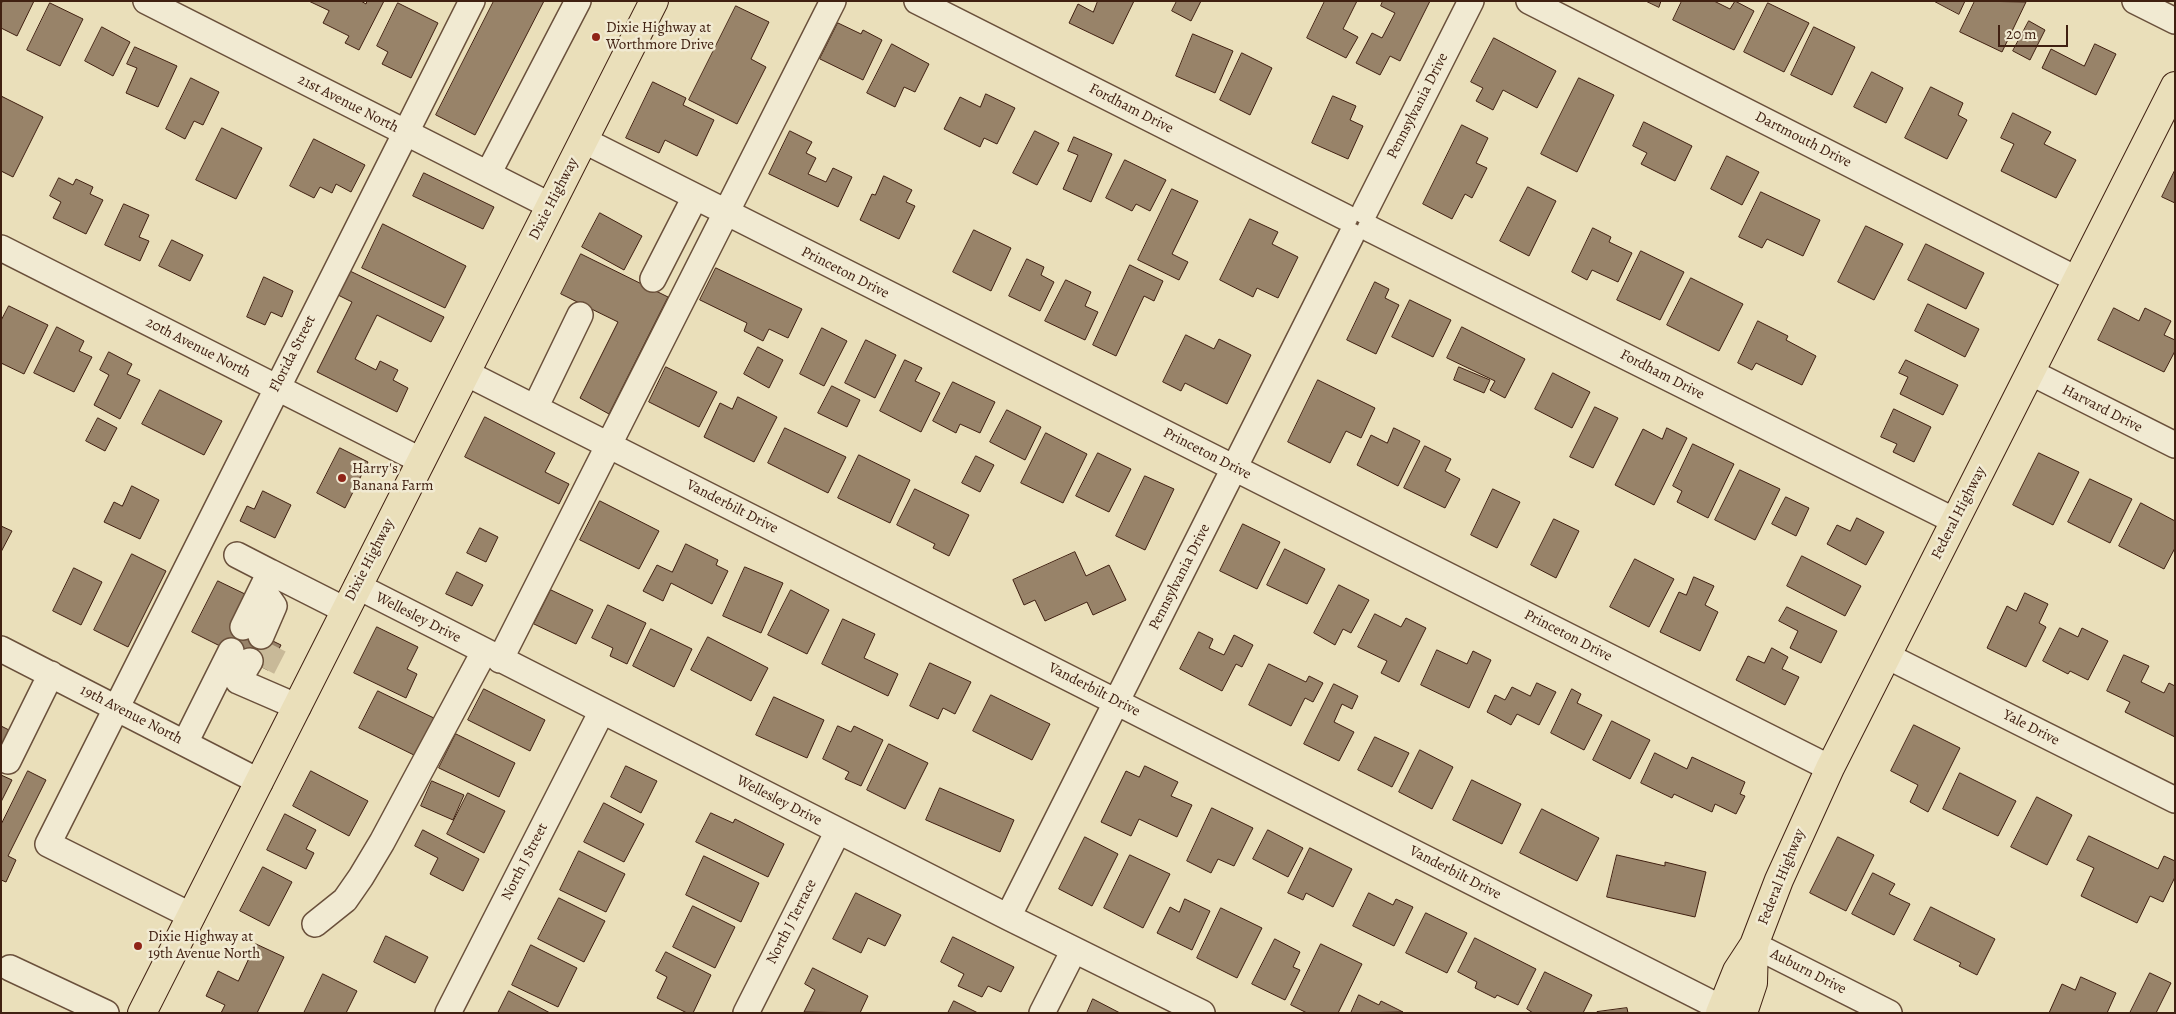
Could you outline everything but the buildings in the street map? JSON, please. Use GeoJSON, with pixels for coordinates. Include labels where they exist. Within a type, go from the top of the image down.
{"type":"FeatureCollection","features":[{"type":"Feature","properties":{"kind":"main road","name":"Dixie Highway"},"geometry":{"type":"LineString","coordinates":[[142,1013],[654,1]]}},
{"type":"Feature","properties":{"kind":"main road","name":"Federal Highway"},"geometry":{"type":"LineString","coordinates":[[1728,1011],[1753,982],[1754,945],[1778,880],[1830,768],[2174,87]]}},
{"type":"Feature","properties":{"kind":"street","name":"21st Avenue North"},"geometry":{"type":"LineString","coordinates":[[146,1],[551,206]]}},
{"type":"Feature","properties":{"kind":"street","name":"Florida Street"},"geometry":{"type":"LineString","coordinates":[[192,916],[48,844],[115,707],[472,1]]}},
{"type":"Feature","properties":{"kind":"street"},"geometry":{"type":"LineString","coordinates":[[488,174],[578,1]]}},
{"type":"Feature","properties":{"kind":"street"},"geometry":{"type":"LineString","coordinates":[[315,924],[345,900],[362,877],[492,656],[609,445],[833,1]]}},
{"type":"Feature","properties":{"kind":"street","name":"Fordham Drive"},"geometry":{"type":"LineString","coordinates":[[917,1],[1955,522]]}},
{"type":"Feature","properties":{"kind":"street","name":"Pennsylvania Drive"},"geometry":{"type":"LineString","coordinates":[[1008,917],[1471,1]]}},
{"type":"Feature","properties":{"kind":"street","name":"Dartmouth Drive"},"geometry":{"type":"LineString","coordinates":[[1529,1],[2076,279]]}},
{"type":"Feature","properties":{"kind":"street"},"geometry":{"type":"LineString","coordinates":[[2135,1],[2175,21]]}},
{"type":"Feature","properties":{"kind":"street","name":"Princeton Drive"},"geometry":{"type":"LineString","coordinates":[[583,140],[1830,768]]}},
{"type":"Feature","properties":{"kind":"street"},"geometry":{"type":"LineString","coordinates":[[652,279],[695,197]]}},
{"type":"Feature","properties":{"kind":"street","name":"20th Avenue North"},"geometry":{"type":"LineString","coordinates":[[1,248],[422,461]]}},
{"type":"Feature","properties":{"kind":"street"},"geometry":{"type":"LineString","coordinates":[[535,408],[580,315]]}},
{"type":"Feature","properties":{"kind":"street","name":"Vanderbilt Drive"},"geometry":{"type":"LineString","coordinates":[[466,372],[1728,1011]]}},
{"type":"Feature","properties":{"kind":"street","name":"Harvard Drive"},"geometry":{"type":"LineString","coordinates":[[2030,372],[2175,445]]}},
{"type":"Feature","properties":{"kind":"street","name":"Wellesley Drive"},"geometry":{"type":"LineString","coordinates":[[236,555],[269,589],[351,598],[492,656],[1202,1013]]}},
{"type":"Feature","properties":{"kind":"street"},"geometry":{"type":"LineString","coordinates":[[269,589],[279,630],[260,635],[269,589]]}},
{"type":"Feature","properties":{"kind":"street","name":"19th Avenue North"},"geometry":{"type":"LineString","coordinates":[[1,649],[260,782]]}},
{"type":"Feature","properties":{"kind":"street","name":"Yale Drive"},"geometry":{"type":"LineString","coordinates":[[1887,656],[2175,800]]}},
{"type":"Feature","properties":{"kind":"street"},"geometry":{"type":"LineString","coordinates":[[185,742],[243,670],[298,707]]}},
{"type":"Feature","properties":{"kind":"street"},"geometry":{"type":"LineString","coordinates":[[8,761],[51,674]]}},
{"type":"Feature","properties":{"kind":"street","name":"North J Street"},"geometry":{"type":"LineString","coordinates":[[448,1013],[602,711]]}},
{"type":"Feature","properties":{"kind":"street","name":"North J Terrace"},"geometry":{"type":"LineString","coordinates":[[746,1013],[838,831]]}},
{"type":"Feature","properties":{"kind":"street","name":"Auburn Drive"},"geometry":{"type":"LineString","coordinates":[[1754,945],[1889,1013]]}},
{"type":"Feature","properties":{"kind":"street"},"geometry":{"type":"LineString","coordinates":[[1042,1013],[1074,950]]}},
{"type":"Feature","properties":{"kind":"street"},"geometry":{"type":"LineString","coordinates":[[10,968],[106,1013]]}},
{"type":"Feature","properties":{"kind":"tunnel"},"geometry":{"type":"LineString","coordinates":[[263,668],[276,643]]}},
{"type":"Feature","properties":{"kind":"place","name":"Dixie Highway at Worthmore Drive"},"geometry":{"type":"Point","coordinates":[596,37]}},
{"type":"Feature","properties":{"kind":"place","name":"Harry's Banana Farm"},"geometry":{"type":"Point","coordinates":[342,478]}},
{"type":"Feature","properties":{"kind":"place","name":"Dixie Highway at 19th Avenue North"},"geometry":{"type":"Point","coordinates":[138,946]}}]}
